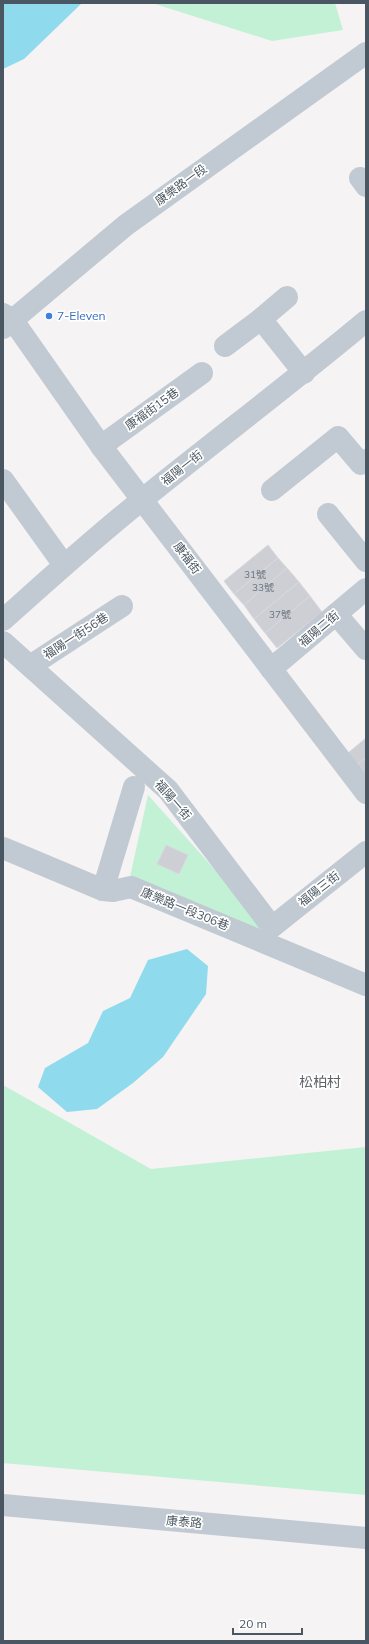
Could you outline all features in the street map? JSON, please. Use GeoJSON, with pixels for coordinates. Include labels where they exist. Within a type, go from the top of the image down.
{"type":"FeatureCollection","features":[{"type":"Feature","properties":{"kind":"street","name":"康樂路一段"},"geometry":{"type":"LineString","coordinates":[[6,321],[126,225],[366,53]]}},
{"type":"Feature","properties":{"kind":"street"},"geometry":{"type":"LineString","coordinates":[[225,346],[261,320],[286,297]]}},
{"type":"Feature","properties":{"kind":"street"},"geometry":{"type":"LineString","coordinates":[[261,320],[304,373]]}},
{"type":"Feature","properties":{"kind":"street","name":"康福街"},"geometry":{"type":"LineString","coordinates":[[6,321],[366,793]]}},
{"type":"Feature","properties":{"kind":"street","name":"福陽一街"},"geometry":{"type":"LineString","coordinates":[[3,620],[64,564],[142,499],[304,373],[366,321]]}},
{"type":"Feature","properties":{"kind":"street","name":"康福街15巷"},"geometry":{"type":"LineString","coordinates":[[101,446],[202,373]]}},
{"type":"Feature","properties":{"kind":"street"},"geometry":{"type":"LineString","coordinates":[[272,490],[338,437],[361,464],[366,460]]}},
{"type":"Feature","properties":{"kind":"street"},"geometry":{"type":"LineString","coordinates":[[3,480],[64,564]]}},
{"type":"Feature","properties":{"kind":"street"},"geometry":{"type":"LineString","coordinates":[[328,514],[366,561]]}},
{"type":"Feature","properties":{"kind":"street","name":"福陽二街"},"geometry":{"type":"LineString","coordinates":[[271,668],[366,589]]}},
{"type":"Feature","properties":{"kind":"street","name":"福陽一街56巷"},"geometry":{"type":"LineString","coordinates":[[30,666],[122,606]]}},
{"type":"Feature","properties":{"kind":"street"},"geometry":{"type":"LineString","coordinates":[[336,614],[366,649]]}},
{"type":"Feature","properties":{"kind":"street","name":"福陽一街"},"geometry":{"type":"LineString","coordinates":[[3,642],[168,790],[272,927]]}},
{"type":"Feature","properties":{"kind":"street"},"geometry":{"type":"LineString","coordinates":[[103,890],[134,787]]}},
{"type":"Feature","properties":{"kind":"street","name":"康樂路一段306巷"},"geometry":{"type":"LineString","coordinates":[[3,848],[103,890],[114,891],[131,887],[366,985]]}},
{"type":"Feature","properties":{"kind":"street","name":"福陽三街"},"geometry":{"type":"LineString","coordinates":[[272,927],[366,852]]}},
{"type":"Feature","properties":{"kind":"street","name":"康泰路"},"geometry":{"type":"LineString","coordinates":[[3,1505],[366,1538]]}},
{"type":"Feature","properties":{"kind":"green space"},"geometry":{"type":"Polygon","coordinates":[[[152,3],[335,3],[343,30],[272,41],[152,3]]]}},
{"type":"Feature","properties":{"kind":"green space"},"geometry":{"type":"Polygon","coordinates":[[[148,795],[267,928],[264,936],[130,877],[148,795]]]}},
{"type":"Feature","properties":{"kind":"green space"},"geometry":{"type":"Polygon","coordinates":[[[3,1085],[151,1169],[366,1147],[366,1495],[3,1463],[3,1085]]]}},
{"type":"Feature","properties":{"kind":"water"},"geometry":{"type":"Polygon","coordinates":[[[3,3],[82,3],[24,59],[3,69],[3,3]]]}},
{"type":"Feature","properties":{"kind":"water"},"geometry":{"type":"Polygon","coordinates":[[[187,949],[208,966],[206,994],[163,1057],[133,1083],[97,1109],[67,1112],[38,1087],[45,1068],[88,1043],[103,1011],[130,998],[148,960],[187,949]]]}},
{"type":"Feature","properties":{"kind":"building"},"geometry":{"type":"Polygon","coordinates":[[[268,545],[278,558],[234,594],[224,581],[268,545]]]}},
{"type":"Feature","properties":{"kind":"building"},"geometry":{"type":"Polygon","coordinates":[[[278,558],[287,568],[244,605],[234,594],[278,558]]]}},
{"type":"Feature","properties":{"kind":"building"},"geometry":{"type":"Polygon","coordinates":[[[287,568],[299,582],[254,619],[244,605],[287,568]]]}},
{"type":"Feature","properties":{"kind":"building"},"geometry":{"type":"Polygon","coordinates":[[[299,582],[310,596],[265,633],[254,619],[299,582]]]}},
{"type":"Feature","properties":{"kind":"building"},"geometry":{"type":"Polygon","coordinates":[[[310,596],[322,612],[277,648],[265,633],[310,596]]]}},
{"type":"Feature","properties":{"kind":"building"},"geometry":{"type":"Polygon","coordinates":[[[366,738],[366,758],[357,765],[348,753],[366,738]]]}},
{"type":"Feature","properties":{"kind":"building"},"geometry":{"type":"Polygon","coordinates":[[[366,758],[366,776],[357,765],[366,758]]]}},
{"type":"Feature","properties":{"kind":"building"},"geometry":{"type":"Polygon","coordinates":[[[166,845],[188,855],[179,874],[157,864],[166,845]]]}},
{"type":"Feature","properties":{"kind":"place","name":"7-Eleven"},"geometry":{"type":"Point","coordinates":[49,316]}},
{"type":"Feature","properties":{"kind":"district","name":"松柏村"},"geometry":{"type":"Point","coordinates":[320,1082]}}]}
